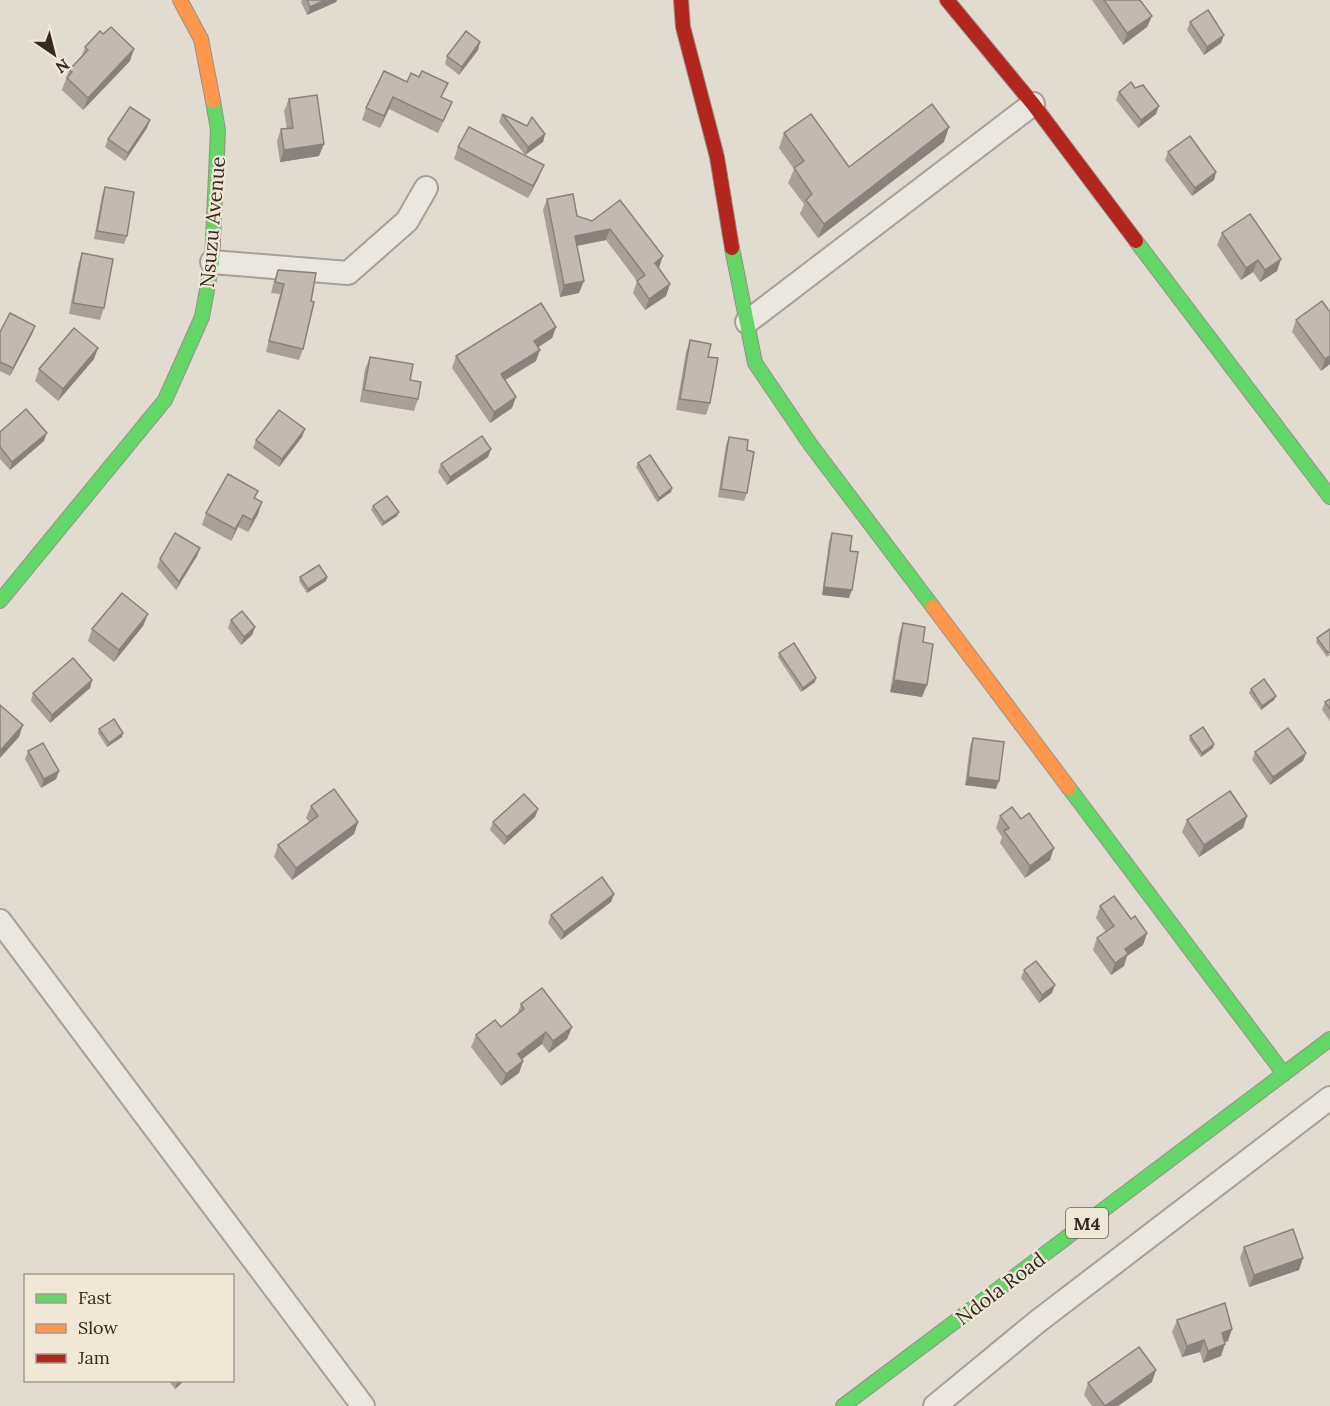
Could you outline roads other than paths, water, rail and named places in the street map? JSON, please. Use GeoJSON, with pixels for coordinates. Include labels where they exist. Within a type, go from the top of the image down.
{"type":"FeatureCollection","features":[{"type":"Feature","properties":{"kind":"street","name":"Nsuzu Avenue"},"geometry":{"type":"LineString","coordinates":[[0,601],[165,400],[202,317],[212,262],[218,130],[201,39],[180,0]]}},
{"type":"Feature","properties":{"kind":"street"},"geometry":{"type":"LineString","coordinates":[[681,0],[683,27],[717,157],[724,209],[755,363],[810,444],[1284,1074]]}},
{"type":"Feature","properties":{"kind":"street"},"geometry":{"type":"LineString","coordinates":[[947,0],[1033,104],[1330,497]]}},
{"type":"Feature","properties":{"kind":"street"},"geometry":{"type":"LineString","coordinates":[[747,321],[1033,104]]}},
{"type":"Feature","properties":{"kind":"street"},"geometry":{"type":"LineString","coordinates":[[212,262],[348,273],[406,221],[426,188]]}},
{"type":"Feature","properties":{"kind":"street"},"geometry":{"type":"LineString","coordinates":[[0,921],[363,1406]]}},
{"type":"Feature","properties":{"kind":"street","name":"Ndola Road"},"geometry":{"type":"LineString","coordinates":[[843,1406],[1330,1039]]}},
{"type":"Feature","properties":{"kind":"street"},"geometry":{"type":"LineString","coordinates":[[935,1406],[1037,1322],[1330,1098]]}}]}
